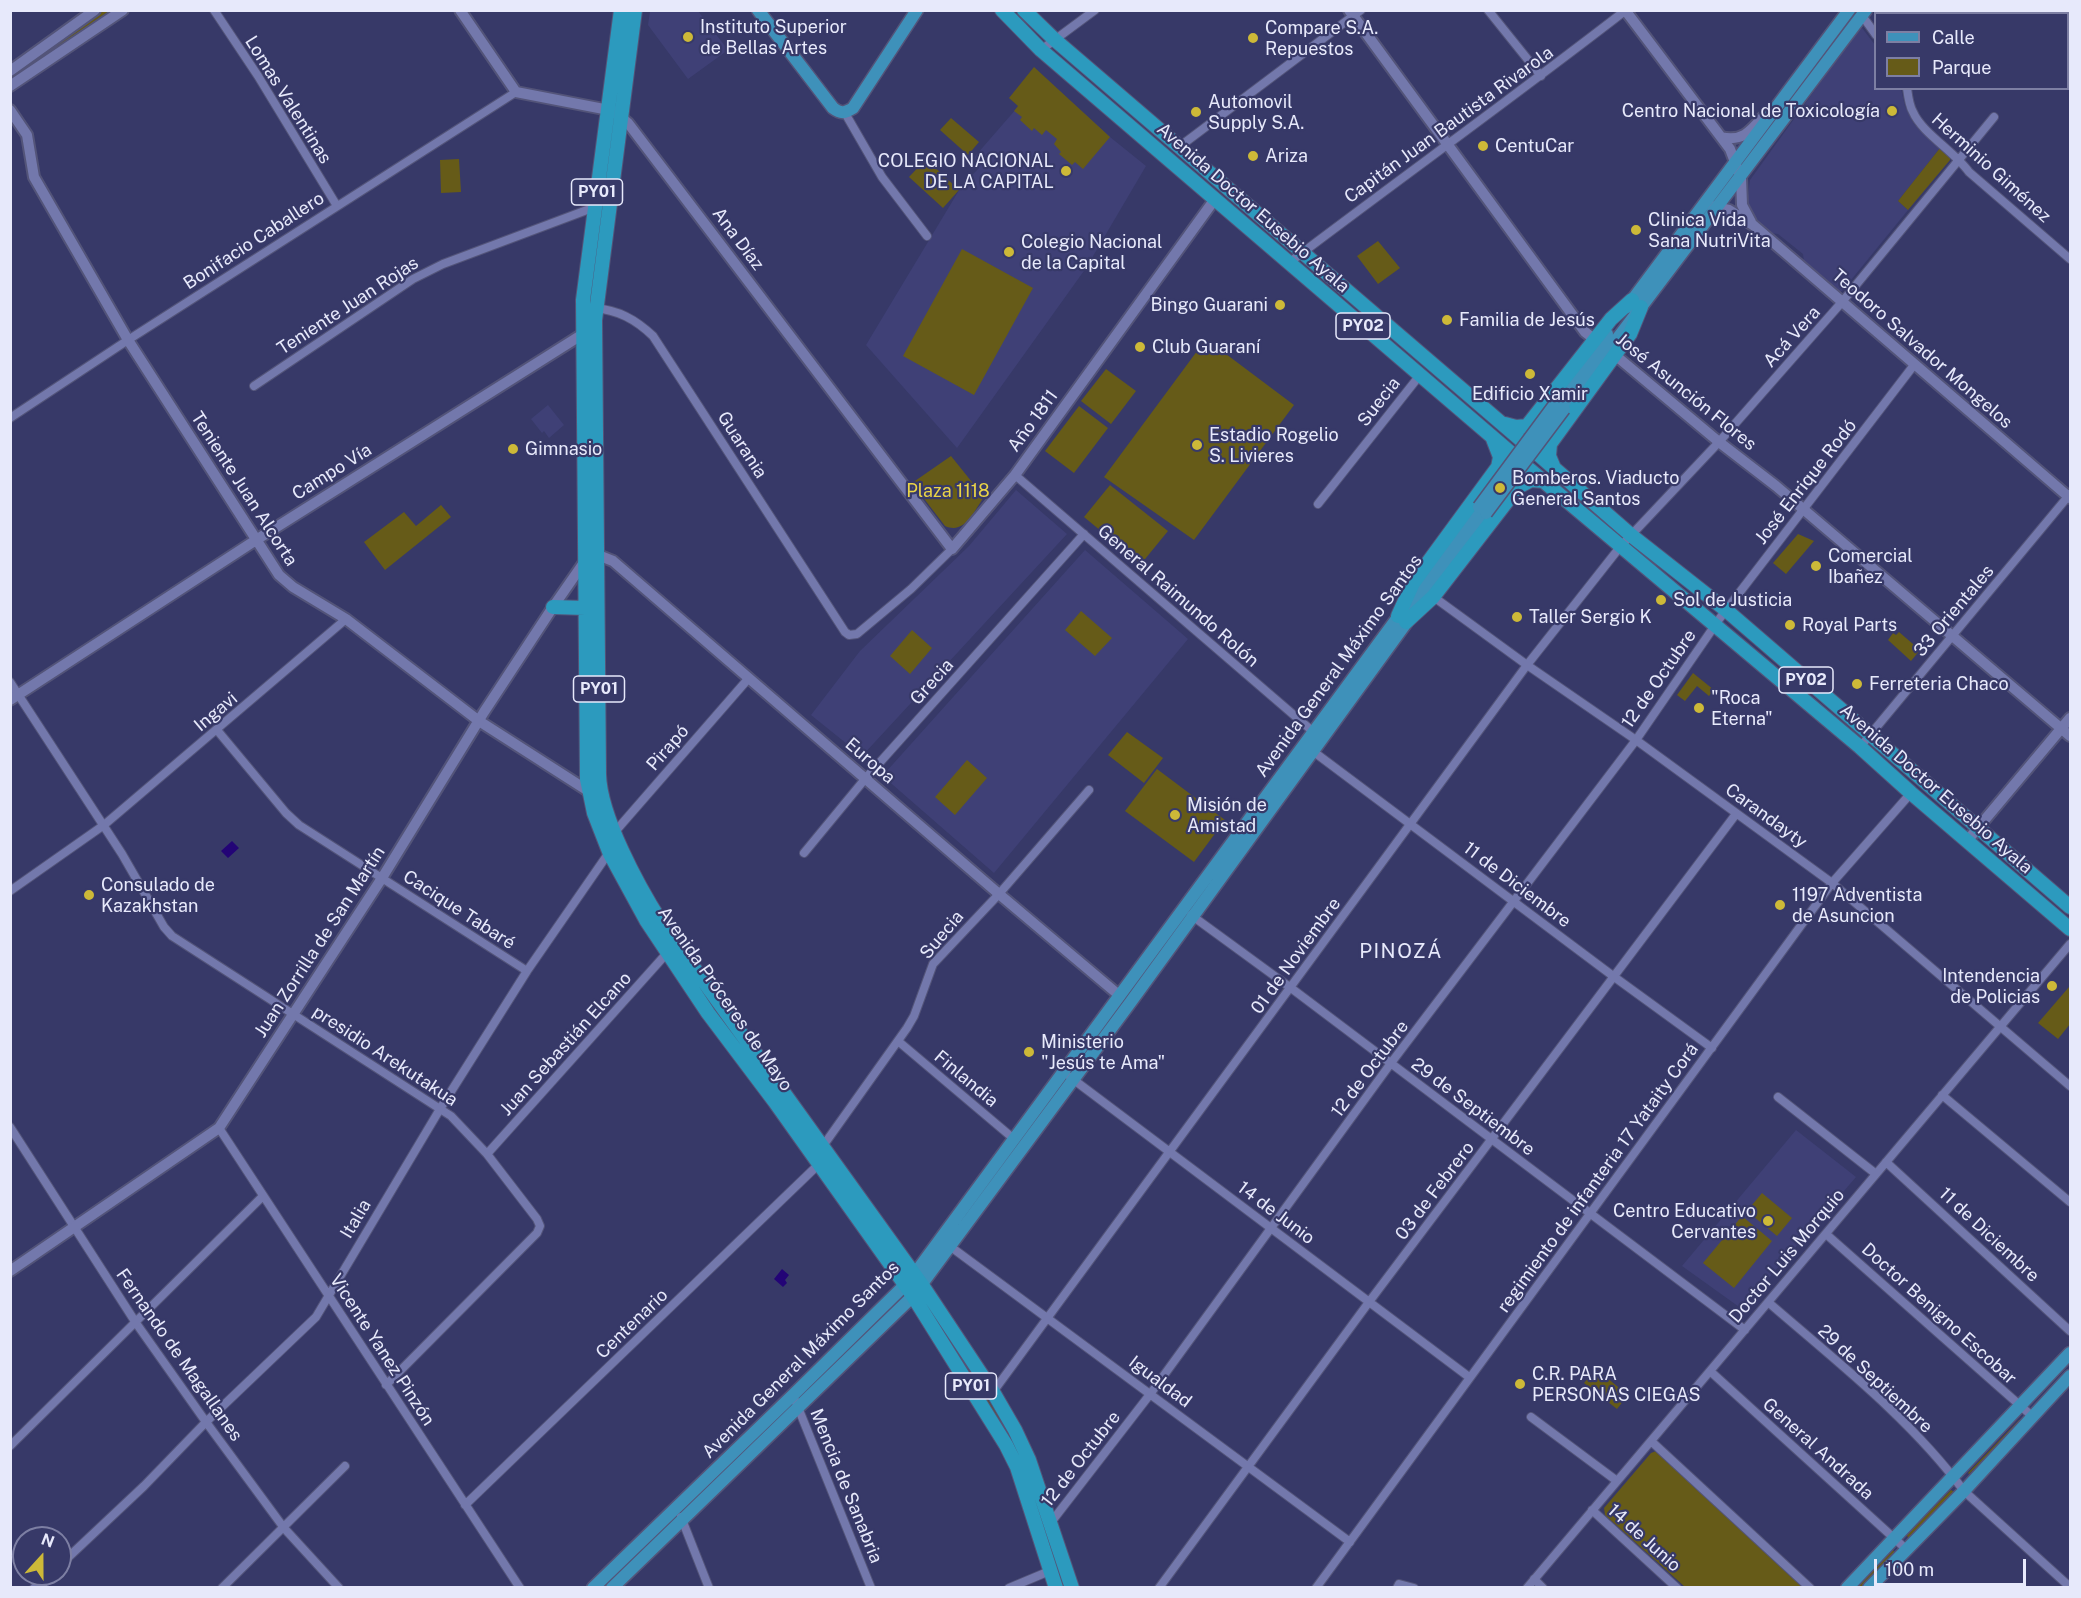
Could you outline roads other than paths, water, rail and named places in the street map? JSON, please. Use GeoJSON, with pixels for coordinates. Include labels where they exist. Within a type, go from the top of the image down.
{"type":"FeatureCollection","features":[{"type":"Feature","properties":{"kind":"highway","name":"Avenida Próceres de Mayo"},"geometry":{"type":"LineString","coordinates":[[621,10],[615,53],[614,112],[589,308],[583,334],[588,791],[610,854],[667,953],[710,1016],[819,1164],[914,1285]]}},
{"type":"Feature","properties":{"kind":"highway","name":"Avenida Próceres de Mayo"},"geometry":{"type":"LineString","coordinates":[[635,10],[595,207],[589,308],[598,555],[599,774],[602,799],[613,835],[649,904],[823,1146],[914,1285]]}},
{"type":"Feature","properties":{"kind":"highway","name":"Avenida Doctor Eusebio Ayala"},"geometry":{"type":"LineString","coordinates":[[1002,10],[1041,50],[1511,453]]}},
{"type":"Feature","properties":{"kind":"highway","name":"Avenida Doctor Eusebio Ayala"},"geometry":{"type":"LineString","coordinates":[[1024,10],[1055,40],[1521,440]]}},
{"type":"Feature","properties":{"kind":"highway"},"geometry":{"type":"LineString","coordinates":[[1504,424],[1516,428],[1527,426],[1605,347],[1630,334],[1636,304]]}},
{"type":"Feature","properties":{"kind":"highway"},"geometry":{"type":"LineString","coordinates":[[1554,468],[1549,456],[1550,444],[1605,347],[1611,320],[1636,304]]}},
{"type":"Feature","properties":{"kind":"highway"},"geometry":{"type":"LineString","coordinates":[[1402,619],[1413,583],[1498,467],[1500,457],[1498,448],[1490,435]]}},
{"type":"Feature","properties":{"kind":"highway","name":"Avenida Doctor Eusebio Ayala"},"geometry":{"type":"LineString","coordinates":[[1539,455],[1627,541]]}},
{"type":"Feature","properties":{"kind":"highway","name":"Avenida Doctor Eusebio Ayala"},"geometry":{"type":"LineString","coordinates":[[1529,469],[1627,541],[1720,618],[1870,736],[2070,907]]}},
{"type":"Feature","properties":{"kind":"highway"},"geometry":{"type":"LineString","coordinates":[[1402,619],[1430,595],[1518,487],[1531,480],[1544,481]]}},
{"type":"Feature","properties":{"kind":"highway"},"geometry":{"type":"LineString","coordinates":[[553,607],[585,608]]}},
{"type":"Feature","properties":{"kind":"highway","name":"Avenida Doctor Eusebio Ayala"},"geometry":{"type":"LineString","coordinates":[[1720,618],[1911,794],[2070,929]]}},
{"type":"Feature","properties":{"kind":"highway","name":"PY01"},"geometry":{"type":"LineString","coordinates":[[914,1285],[993,1392],[1022,1443],[1072,1587]]}},
{"type":"Feature","properties":{"kind":"highway","name":"PY01"},"geometry":{"type":"LineString","coordinates":[[914,1285],[1013,1456],[1056,1587]]}},
{"type":"Feature","properties":{"kind":"main road"},"geometry":{"type":"LineString","coordinates":[[758,10],[832,108],[845,113],[853,108],[917,10]]}},
{"type":"Feature","properties":{"kind":"main road"},"geometry":{"type":"LineString","coordinates":[[1636,304],[1702,205],[1849,10]]}},
{"type":"Feature","properties":{"kind":"main road"},"geometry":{"type":"LineString","coordinates":[[1636,304],[1719,207],[1862,12]]}},
{"type":"Feature","properties":{"kind":"main road","name":"Avenida General Máximo Santos"},"geometry":{"type":"LineString","coordinates":[[914,1285],[1014,1139],[1069,1075],[1193,917],[1317,736],[1440,566],[1605,347]]}},
{"type":"Feature","properties":{"kind":"main road","name":"Avenida General Máximo Santos"},"geometry":{"type":"LineString","coordinates":[[1430,595],[1440,566]]}},
{"type":"Feature","properties":{"kind":"main road","name":"Avenida General Máximo Santos"},"geometry":{"type":"LineString","coordinates":[[593,1587],[679,1513],[796,1401],[951,1246],[1069,1075],[1120,996],[1182,909],[1309,748]]}},
{"type":"Feature","properties":{"kind":"main road"},"geometry":{"type":"LineString","coordinates":[[1869,1587],[1906,1549],[2020,1406],[2070,1353]]}},
{"type":"Feature","properties":{"kind":"main road"},"geometry":{"type":"LineString","coordinates":[[1847,1587],[1894,1538],[2032,1416],[2070,1376]]}},
{"type":"Feature","properties":{"kind":"main road","name":"Avenida General Máximo Santos"},"geometry":{"type":"LineString","coordinates":[[612,1587],[679,1513]]}},
{"type":"Feature","properties":{"kind":"street"},"geometry":{"type":"LineString","coordinates":[[10,71],[95,10]]}},
{"type":"Feature","properties":{"kind":"street"},"geometry":{"type":"LineString","coordinates":[[10,86],[123,10]]}},
{"type":"Feature","properties":{"kind":"street","name":"Lomas Valentinas"},"geometry":{"type":"LineString","coordinates":[[214,10],[258,76],[337,206]]}},
{"type":"Feature","properties":{"kind":"street"},"geometry":{"type":"LineString","coordinates":[[460,10],[516,92],[614,112]]}},
{"type":"Feature","properties":{"kind":"street"},"geometry":{"type":"LineString","coordinates":[[1041,50],[1095,10]]}},
{"type":"Feature","properties":{"kind":"street"},"geometry":{"type":"LineString","coordinates":[[1488,10],[1541,76]]}},
{"type":"Feature","properties":{"kind":"street","name":"Capitán Juan Bautista Rivarola"},"geometry":{"type":"LineString","coordinates":[[1290,262],[1625,11]]}},
{"type":"Feature","properties":{"kind":"street","name":"Teodoro Salvador Mongelos"},"geometry":{"type":"LineString","coordinates":[[1625,11],[1721,137],[1736,161],[1741,178],[1742,205],[1753,225]]}},
{"type":"Feature","properties":{"kind":"street"},"geometry":{"type":"LineString","coordinates":[[1179,147],[1354,12]]}},
{"type":"Feature","properties":{"kind":"street","name":"José Asunción Flores"},"geometry":{"type":"LineString","coordinates":[[1354,12],[1585,332],[1804,509],[2066,732]]}},
{"type":"Feature","properties":{"kind":"street"},"geometry":{"type":"LineString","coordinates":[[1862,12],[1874,33]]}},
{"type":"Feature","properties":{"kind":"street","name":"Herminio Giménez"},"geometry":{"type":"LineString","coordinates":[[1907,90],[1913,113],[1918,121],[1960,159],[1969,172],[2070,259]]}},
{"type":"Feature","properties":{"kind":"street","name":"Bonifacio Caballero"},"geometry":{"type":"LineString","coordinates":[[10,418],[516,92]]}},
{"type":"Feature","properties":{"kind":"street"},"geometry":{"type":"LineString","coordinates":[[1721,137],[1738,139],[1746,134],[1770,108],[1782,101]]}},
{"type":"Feature","properties":{"kind":"street","name":"Teniente Juan Alcorta"},"geometry":{"type":"LineString","coordinates":[[10,110],[27,135],[34,177],[128,340],[275,570],[286,581],[346,619],[479,721],[602,799]]}},
{"type":"Feature","properties":{"kind":"street","name":"Ana Díaz"},"geometry":{"type":"LineString","coordinates":[[614,112],[952,549]]}},
{"type":"Feature","properties":{"kind":"street"},"geometry":{"type":"LineString","coordinates":[[845,113],[882,177],[927,236]]}},
{"type":"Feature","properties":{"kind":"street","name":"Acá Vera"},"geometry":{"type":"LineString","coordinates":[[1627,541],[1719,442],[1842,302],[1994,117]]}},
{"type":"Feature","properties":{"kind":"street","name":"Año 1811"},"geometry":{"type":"LineString","coordinates":[[849,635],[857,634],[911,589],[952,549],[1015,475],[1215,199]]}},
{"type":"Feature","properties":{"kind":"street","name":"Teodoro Salvador Mongelos"},"geometry":{"type":"LineString","coordinates":[[1702,205],[1729,210],[1753,225],[2070,496]]}},
{"type":"Feature","properties":{"kind":"street","name":"Teniente Juan Rojas"},"geometry":{"type":"LineString","coordinates":[[254,386],[414,279],[443,264],[595,207]]}},
{"type":"Feature","properties":{"kind":"street","name":"Guarania"},"geometry":{"type":"LineString","coordinates":[[589,308],[621,313],[630,317],[653,336],[849,635]]}},
{"type":"Feature","properties":{"kind":"street","name":"Campo Vía"},"geometry":{"type":"LineString","coordinates":[[15,697],[256,540],[583,334]]}},
{"type":"Feature","properties":{"kind":"street","name":"José Enrique Rodó"},"geometry":{"type":"LineString","coordinates":[[1720,618],[1914,365]]}},
{"type":"Feature","properties":{"kind":"street","name":"Suecia"},"geometry":{"type":"LineString","coordinates":[[1318,504],[1420,375]]}},
{"type":"Feature","properties":{"kind":"street","name":"General Raimundo Rolón"},"geometry":{"type":"LineString","coordinates":[[1015,475],[1317,736]]}},
{"type":"Feature","properties":{"kind":"street","name":"33 Orientales"},"geometry":{"type":"LineString","coordinates":[[1860,747],[2070,496]]}},
{"type":"Feature","properties":{"kind":"street","name":"Grecia"},"geometry":{"type":"LineString","coordinates":[[804,853],[865,779],[1084,534]]}},
{"type":"Feature","properties":{"kind":"street","name":"01 de Noviembre"},"geometry":{"type":"LineString","coordinates":[[993,1392],[1527,665],[1627,541]]}},
{"type":"Feature","properties":{"kind":"street"},"geometry":{"type":"LineString","coordinates":[[585,561],[598,555]]}},
{"type":"Feature","properties":{"kind":"street","name":"Europa"},"geometry":{"type":"LineString","coordinates":[[598,555],[613,561],[1120,996]]}},
{"type":"Feature","properties":{"kind":"street","name":"Juan Zorrilla de San Martín"},"geometry":{"type":"LineString","coordinates":[[10,1271],[219,1128],[382,878],[479,721],[585,561]]}},
{"type":"Feature","properties":{"kind":"street","name":"Carandayty"},"geometry":{"type":"LineString","coordinates":[[1430,595],[1636,740],[1833,883],[2070,1086]]}},
{"type":"Feature","properties":{"kind":"street","name":"12 de Octubre"},"geometry":{"type":"LineString","coordinates":[[1039,1534],[1051,1523],[1151,1393],[1270,1227],[1636,740],[1720,618]]}},
{"type":"Feature","properties":{"kind":"street","name":"Ingavi"},"geometry":{"type":"LineString","coordinates":[[10,891],[104,825],[346,619]]}},
{"type":"Feature","properties":{"kind":"street","name":"Pirapó"},"geometry":{"type":"LineString","coordinates":[[613,835],[748,679]]}},
{"type":"Feature","properties":{"kind":"street","name":"presidio Arekutakua"},"geometry":{"type":"LineString","coordinates":[[10,682],[15,697],[104,825],[164,927],[172,936],[451,1116],[487,1154],[537,1219],[540,1226],[537,1233],[386,1385]]}},
{"type":"Feature","properties":{"kind":"street"},"geometry":{"type":"LineString","coordinates":[[1967,841],[2066,732],[2070,718]]}},
{"type":"Feature","properties":{"kind":"street","name":"Cacique Tabaré"},"geometry":{"type":"LineString","coordinates":[[217,730],[286,813],[299,825],[526,971]]}},
{"type":"Feature","properties":{"kind":"street","name":"11 de Diciembre"},"geometry":{"type":"LineString","coordinates":[[1309,748],[1712,1048]]}},
{"type":"Feature","properties":{"kind":"street","name":"Suecia"},"geometry":{"type":"LineString","coordinates":[[823,1146],[914,1016],[933,964],[999,894],[1089,790]]}},
{"type":"Feature","properties":{"kind":"street","name":"regimiento de infanteria 17 Yataity Corá"},"geometry":{"type":"LineString","coordinates":[[1317,1587],[1833,883],[1911,794]]}},
{"type":"Feature","properties":{"kind":"street","name":"03 de Febrero"},"geometry":{"type":"LineString","coordinates":[[1160,1587],[1369,1302],[1736,814]]}},
{"type":"Feature","properties":{"kind":"street","name":"Italia"},"geometry":{"type":"LineString","coordinates":[[72,1554],[316,1317],[440,1109],[526,971],[610,854],[613,835]]}},
{"type":"Feature","properties":{"kind":"street","name":"29 de Septiembre"},"geometry":{"type":"LineString","coordinates":[[1182,909],[1291,988],[1745,1330]]}},
{"type":"Feature","properties":{"kind":"street","name":"Doctor Luis Morquio"},"geometry":{"type":"LineString","coordinates":[[1527,1587],[2070,944]]}},
{"type":"Feature","properties":{"kind":"street","name":"Juan Sebastián Elcano"},"geometry":{"type":"LineString","coordinates":[[487,1154],[667,953]]}},
{"type":"Feature","properties":{"kind":"street","name":"Finlandia"},"geometry":{"type":"LineString","coordinates":[[898,1041],[1014,1139]]}},
{"type":"Feature","properties":{"kind":"street","name":"14 de Junio"},"geometry":{"type":"LineString","coordinates":[[1069,1075],[1469,1377]]}},
{"type":"Feature","properties":{"kind":"street"},"geometry":{"type":"LineString","coordinates":[[1942,1095],[2070,1202]]}},
{"type":"Feature","properties":{"kind":"street"},"geometry":{"type":"LineString","coordinates":[[1778,1097],[1876,1174]]}},
{"type":"Feature","properties":{"kind":"street","name":"Fernando de Magallanes"},"geometry":{"type":"LineString","coordinates":[[10,1127],[136,1323],[206,1422],[284,1528],[339,1587]]}},
{"type":"Feature","properties":{"kind":"street","name":"Vicente Yanez Pinzón"},"geometry":{"type":"LineString","coordinates":[[219,1128],[520,1587]]}},
{"type":"Feature","properties":{"kind":"street","name":"11 de Diciembre"},"geometry":{"type":"LineString","coordinates":[[1886,1162],[2070,1331]]}},
{"type":"Feature","properties":{"kind":"street","name":"Centenario"},"geometry":{"type":"LineString","coordinates":[[465,1505],[819,1164]]}},
{"type":"Feature","properties":{"kind":"street"},"geometry":{"type":"LineString","coordinates":[[10,1446],[263,1196]]}},
{"type":"Feature","properties":{"kind":"street","name":"Doctor Benigno Escobar"},"geometry":{"type":"LineString","coordinates":[[1826,1234],[2032,1416]]}},
{"type":"Feature","properties":{"kind":"street","name":"Igualdad"},"geometry":{"type":"LineString","coordinates":[[951,1246],[1350,1542]]}},
{"type":"Feature","properties":{"kind":"street","name":"29 de Septiembre"},"geometry":{"type":"LineString","coordinates":[[1768,1302],[1865,1386],[1958,1483],[2070,1587]]}},
{"type":"Feature","properties":{"kind":"street","name":"General Andrada"},"geometry":{"type":"LineString","coordinates":[[1710,1371],[1906,1549]]}},
{"type":"Feature","properties":{"kind":"street","name":"Mencia de Sanabria"},"geometry":{"type":"LineString","coordinates":[[796,1401],[871,1587]]}},
{"type":"Feature","properties":{"kind":"street","name":"14 de Junio"},"geometry":{"type":"LineString","coordinates":[[1531,1417],[1617,1481]]}},
{"type":"Feature","properties":{"kind":"street"},"geometry":{"type":"LineString","coordinates":[[1651,1441],[1810,1587]]}},
{"type":"Feature","properties":{"kind":"street"},"geometry":{"type":"LineString","coordinates":[[222,1587],[345,1466]]}},
{"type":"Feature","properties":{"kind":"street","name":"14 de Junio"},"geometry":{"type":"LineString","coordinates":[[1592,1510],[1677,1587]]}},
{"type":"Feature","properties":{"kind":"street"},"geometry":{"type":"LineString","coordinates":[[679,1513],[709,1587]]}},
{"type":"Feature","properties":{"kind":"street"},"geometry":{"type":"LineString","coordinates":[[1009,1587],[1065,1566]]}},
{"type":"Feature","properties":{"kind":"street"},"geometry":{"type":"LineString","coordinates":[[1534,1579],[1543,1587]]}},
{"type":"Feature","properties":{"kind":"street"},"geometry":{"type":"LineString","coordinates":[[1397,1587],[1399,1584],[1414,1587]]}},
{"type":"Feature","properties":{"kind":"place","name":"Instituto Superior de Bellas Artes"},"geometry":{"type":"Point","coordinates":[688,37]}},
{"type":"Feature","properties":{"kind":"place","name":"Compare S.A. Repuestos"},"geometry":{"type":"Point","coordinates":[1253,38]}},
{"type":"Feature","properties":{"kind":"place","name":"Centro Nacional de Toxicología"},"geometry":{"type":"Point","coordinates":[1892,111]}},
{"type":"Feature","properties":{"kind":"place","name":"Automovil Supply S.A."},"geometry":{"type":"Point","coordinates":[1196,112]}},
{"type":"Feature","properties":{"kind":"place","name":"CentuCar"},"geometry":{"type":"Point","coordinates":[1483,146]}},
{"type":"Feature","properties":{"kind":"place","name":"Ariza"},"geometry":{"type":"Point","coordinates":[1253,156]}},
{"type":"Feature","properties":{"kind":"place","name":"COLEGIO NACIONAL DE LA CAPITAL"},"geometry":{"type":"Point","coordinates":[1066,171]}},
{"type":"Feature","properties":{"kind":"place","name":"Clinica Vida Sana NutriVita"},"geometry":{"type":"Point","coordinates":[1636,230]}},
{"type":"Feature","properties":{"kind":"place","name":"Colegio Nacional de la Capital"},"geometry":{"type":"Point","coordinates":[1009,252]}},
{"type":"Feature","properties":{"kind":"place","name":"Bingo Guarani"},"geometry":{"type":"Point","coordinates":[1280,305]}},
{"type":"Feature","properties":{"kind":"place","name":"Familia de Jesús"},"geometry":{"type":"Point","coordinates":[1447,320]}},
{"type":"Feature","properties":{"kind":"place","name":"Club Guaraní"},"geometry":{"type":"Point","coordinates":[1140,347]}},
{"type":"Feature","properties":{"kind":"place","name":"Edificio Xamir"},"geometry":{"type":"Point","coordinates":[1530,374]}},
{"type":"Feature","properties":{"kind":"place","name":"Estadio Rogelio S. Livieres"},"geometry":{"type":"Point","coordinates":[1197,445]}},
{"type":"Feature","properties":{"kind":"place","name":"Gimnasio"},"geometry":{"type":"Point","coordinates":[513,449]}},
{"type":"Feature","properties":{"kind":"place","name":"Bomberos. Viaducto General Santos"},"geometry":{"type":"Point","coordinates":[1500,488]}},
{"type":"Feature","properties":{"kind":"place","name":"Comercial Ibañez"},"geometry":{"type":"Point","coordinates":[1816,566]}},
{"type":"Feature","properties":{"kind":"place","name":"Sol de Justicia"},"geometry":{"type":"Point","coordinates":[1661,600]}},
{"type":"Feature","properties":{"kind":"place","name":"Taller Sergio K"},"geometry":{"type":"Point","coordinates":[1517,617]}},
{"type":"Feature","properties":{"kind":"place","name":"Royal Parts"},"geometry":{"type":"Point","coordinates":[1790,625]}},
{"type":"Feature","properties":{"kind":"place","name":"Ferreteria Chaco"},"geometry":{"type":"Point","coordinates":[1857,684]}},
{"type":"Feature","properties":{"kind":"place","name":"\"Roca Eterna\""},"geometry":{"type":"Point","coordinates":[1699,708]}},
{"type":"Feature","properties":{"kind":"place","name":"Misión de Amistad"},"geometry":{"type":"Point","coordinates":[1175,815]}},
{"type":"Feature","properties":{"kind":"place","name":"Consulado de Kazakhstan"},"geometry":{"type":"Point","coordinates":[89,895]}},
{"type":"Feature","properties":{"kind":"place","name":"1197 Adventista de Asuncion"},"geometry":{"type":"Point","coordinates":[1780,905]}},
{"type":"Feature","properties":{"kind":"place","name":"Intendencia de Policias"},"geometry":{"type":"Point","coordinates":[2052,986]}},
{"type":"Feature","properties":{"kind":"place","name":"Ministerio \"Jesús te Ama\""},"geometry":{"type":"Point","coordinates":[1029,1052]}},
{"type":"Feature","properties":{"kind":"place","name":"Centro Educativo Cervantes"},"geometry":{"type":"Point","coordinates":[1768,1221]}},
{"type":"Feature","properties":{"kind":"place","name":"C.R. PARA PERSONAS CIEGAS"},"geometry":{"type":"Point","coordinates":[1520,1384]}},
{"type":"Feature","properties":{"kind":"district","name":"PINOZÁ"},"geometry":{"type":"Point","coordinates":[1401,952]}},
{"type":"Feature","properties":{"kind":"park label","name":"Plaza 1118"},"geometry":{"type":"Point","coordinates":[948,491]}}]}
